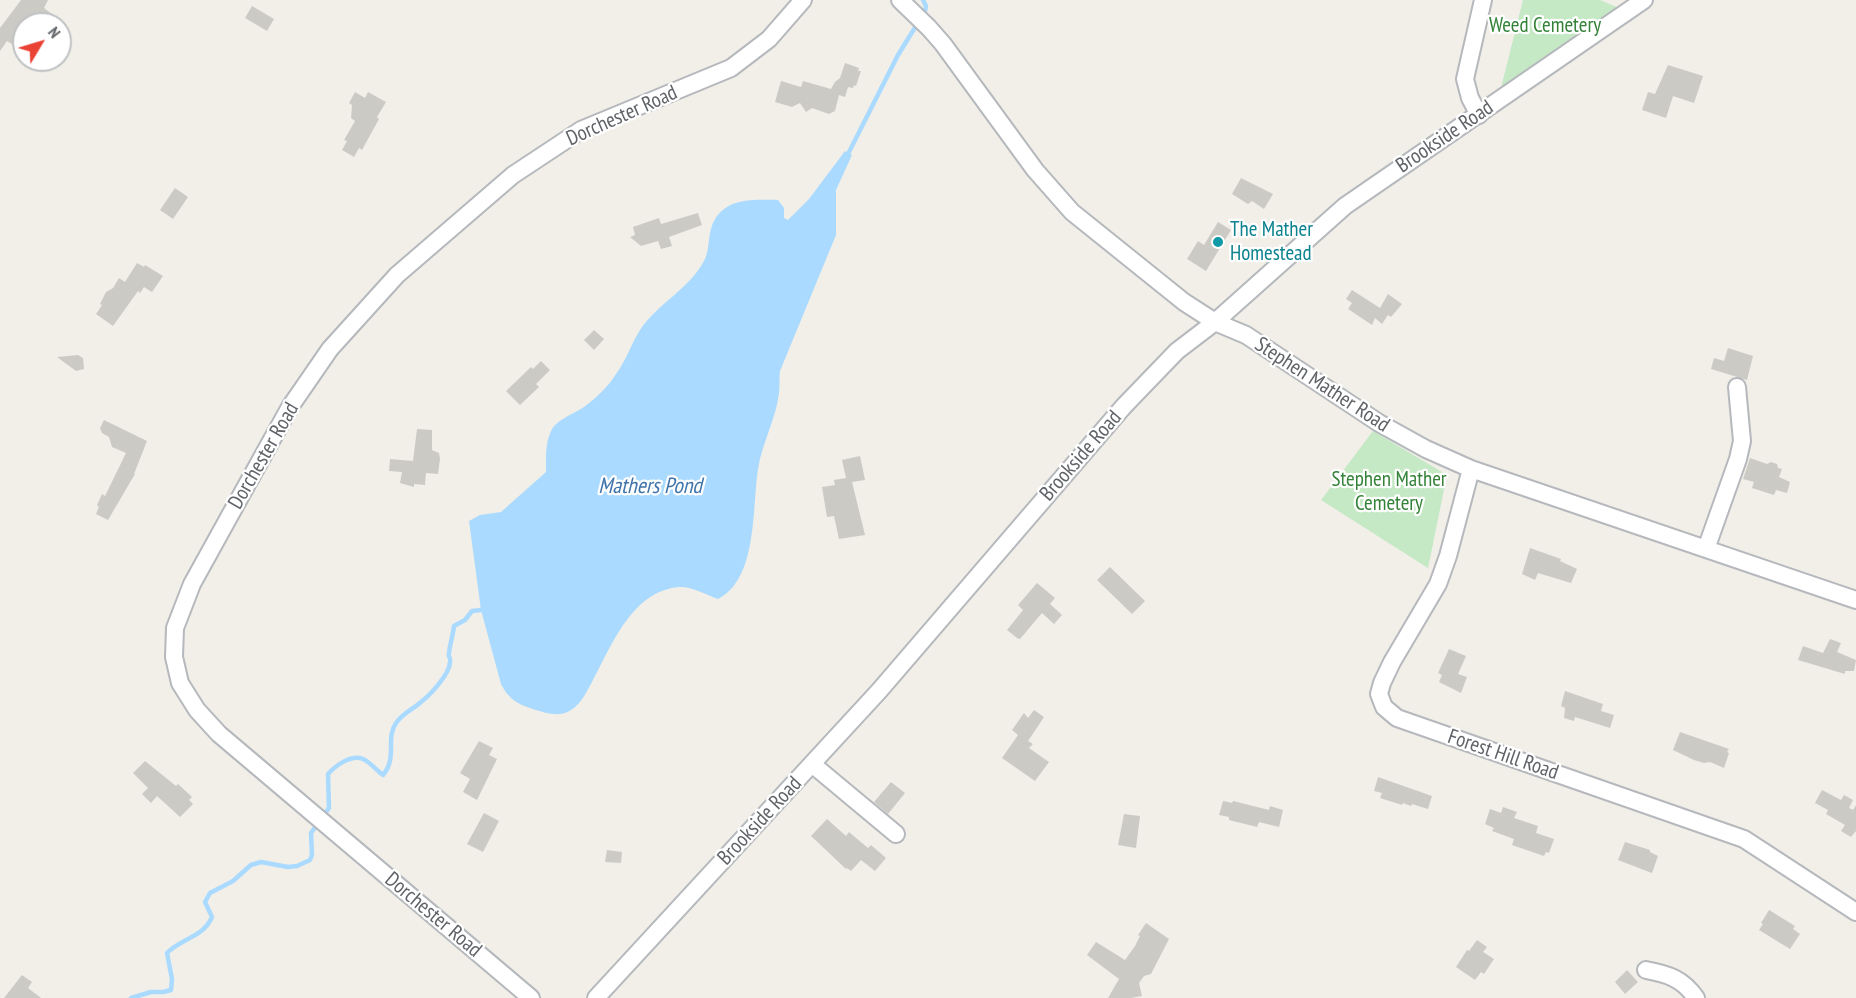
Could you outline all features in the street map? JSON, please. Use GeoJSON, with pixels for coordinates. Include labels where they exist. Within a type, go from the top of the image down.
{"type":"FeatureCollection","features":[{"type":"Feature","properties":{"kind":"street","name":"Dorchester Road"},"geometry":{"type":"LineString","coordinates":[[531,998],[219,734],[197,710],[180,683],[174,657],[175,628],[192,584],[290,407],[330,349],[399,274],[513,175],[581,130],[731,68],[769,39],[803,0]]}},
{"type":"Feature","properties":{"kind":"street","name":"Stephen Mather Road"},"geometry":{"type":"LineString","coordinates":[[900,0],[930,28],[943,44],[1035,170],[1062,202],[1184,302],[1215,322],[1245,335],[1380,423],[1426,449],[1470,469],[1856,600]]}},
{"type":"Feature","properties":{"kind":"street"},"geometry":{"type":"LineString","coordinates":[[1479,115],[1466,88],[1465,79],[1483,0]]}},
{"type":"Feature","properties":{"kind":"street","name":"Brookside Road"},"geometry":{"type":"LineString","coordinates":[[596,998],[879,691],[1124,406],[1178,351],[1215,322],[1345,206],[1644,0]]}},
{"type":"Feature","properties":{"kind":"street"},"geometry":{"type":"LineString","coordinates":[[1706,549],[1738,459],[1742,441],[1737,387]]}},
{"type":"Feature","properties":{"kind":"street","name":"Forest Hill Road"},"geometry":{"type":"LineString","coordinates":[[1470,469],[1448,556],[1438,584],[1382,683],[1380,694],[1384,707],[1397,718],[1744,839],[1856,912]]}},
{"type":"Feature","properties":{"kind":"street"},"geometry":{"type":"LineString","coordinates":[[812,764],[897,834]]}},
{"type":"Feature","properties":{"kind":"street"},"geometry":{"type":"LineString","coordinates":[[1646,970],[1669,974],[1688,986],[1696,998]]}},
{"type":"Feature","properties":{"kind":"green space","name":"Weed Cemetery"},"geometry":{"type":"Polygon","coordinates":[[[1523,0],[1600,0],[1619,8],[1501,88],[1523,0]]]}},
{"type":"Feature","properties":{"kind":"green space","name":"Stephen Mather Cemetery"},"geometry":{"type":"Polygon","coordinates":[[[1373,431],[1447,475],[1428,568],[1321,500],[1373,431]]]}},
{"type":"Feature","properties":{"kind":"water","name":"Mathers Pond"},"geometry":{"type":"Polygon","coordinates":[[[845,151],[852,155],[836,190],[836,235],[780,371],[777,403],[758,469],[751,541],[740,576],[731,589],[718,599],[683,587],[663,591],[648,598],[636,609],[616,636],[584,696],[571,710],[563,714],[550,714],[520,704],[507,694],[501,684],[481,610],[469,521],[480,515],[501,512],[546,472],[547,446],[551,431],[561,420],[584,407],[606,388],[620,369],[647,320],[683,288],[699,270],[707,253],[711,227],[724,209],[730,205],[750,200],[778,200],[784,208],[784,218],[788,220],[809,199],[845,151]]]}},
{"type":"Feature","properties":{"kind":"building"},"geometry":{"type":"Polygon","coordinates":[[[21,0],[48,0],[44,8],[49,12],[12,12],[21,0]]]}},
{"type":"Feature","properties":{"kind":"building"},"geometry":{"type":"Polygon","coordinates":[[[252,6],[274,19],[267,31],[245,18],[252,6]]]}},
{"type":"Feature","properties":{"kind":"building"},"geometry":{"type":"Polygon","coordinates":[[[12,12],[12,44],[7,41],[0,51],[0,28],[12,12]]]}},
{"type":"Feature","properties":{"kind":"building"},"geometry":{"type":"Polygon","coordinates":[[[845,63],[861,71],[856,86],[848,87],[845,97],[839,95],[835,111],[829,114],[812,108],[806,112],[800,103],[792,107],[775,102],[781,81],[801,87],[803,81],[831,89],[840,78],[845,63]]]}},
{"type":"Feature","properties":{"kind":"building"},"geometry":{"type":"Polygon","coordinates":[[[1668,65],[1703,76],[1694,103],[1673,96],[1666,118],[1642,110],[1648,92],[1655,94],[1668,65]]]}},
{"type":"Feature","properties":{"kind":"building"},"geometry":{"type":"Polygon","coordinates":[[[355,92],[365,98],[368,92],[386,102],[362,150],[359,148],[354,157],[342,150],[347,141],[344,140],[355,121],[351,118],[352,105],[349,103],[355,92]]]}},
{"type":"Feature","properties":{"kind":"building"},"geometry":{"type":"Polygon","coordinates":[[[1241,178],[1273,194],[1264,209],[1252,201],[1248,204],[1232,194],[1241,178]]]}},
{"type":"Feature","properties":{"kind":"building"},"geometry":{"type":"Polygon","coordinates":[[[175,188],[188,197],[173,219],[160,210],[175,188]]]}},
{"type":"Feature","properties":{"kind":"building"},"geometry":{"type":"Polygon","coordinates":[[[698,213],[702,225],[669,237],[672,246],[661,249],[658,241],[641,246],[630,237],[635,235],[633,227],[659,218],[661,224],[698,213]]]}},
{"type":"Feature","properties":{"kind":"building"},"geometry":{"type":"Polygon","coordinates":[[[1218,222],[1231,230],[1206,271],[1187,259],[1198,241],[1204,245],[1218,222]]]}},
{"type":"Feature","properties":{"kind":"building"},"geometry":{"type":"Polygon","coordinates":[[[137,263],[163,276],[152,292],[144,287],[140,293],[138,291],[113,326],[96,314],[106,292],[113,288],[119,278],[125,282],[137,263]]]}},
{"type":"Feature","properties":{"kind":"building"},"geometry":{"type":"Polygon","coordinates":[[[1352,290],[1380,308],[1388,294],[1402,304],[1391,317],[1388,315],[1382,324],[1375,318],[1372,325],[1348,309],[1352,303],[1346,299],[1352,290]]]}},
{"type":"Feature","properties":{"kind":"building"},"geometry":{"type":"Polygon","coordinates":[[[594,330],[604,339],[594,350],[584,340],[594,330]]]}},
{"type":"Feature","properties":{"kind":"building"},"geometry":{"type":"Polygon","coordinates":[[[1728,348],[1753,356],[1747,380],[1711,369],[1714,358],[1724,361],[1728,348]]]}},
{"type":"Feature","properties":{"kind":"building"},"geometry":{"type":"Polygon","coordinates":[[[78,355],[83,358],[84,369],[76,371],[57,357],[78,355]]]}},
{"type":"Feature","properties":{"kind":"building"},"geometry":{"type":"Polygon","coordinates":[[[541,361],[550,370],[536,384],[539,387],[520,405],[506,391],[531,367],[533,369],[541,361]]]}},
{"type":"Feature","properties":{"kind":"building"},"geometry":{"type":"Polygon","coordinates":[[[104,420],[147,441],[135,474],[108,520],[96,514],[99,507],[97,505],[102,494],[105,496],[126,453],[112,447],[109,437],[102,433],[100,428],[104,420]]]}},
{"type":"Feature","properties":{"kind":"building"},"geometry":{"type":"Polygon","coordinates":[[[417,429],[432,430],[432,450],[439,453],[440,459],[438,474],[426,473],[425,485],[414,484],[414,487],[400,483],[402,472],[389,471],[390,459],[413,461],[417,429]]]}},
{"type":"Feature","properties":{"kind":"building"},"geometry":{"type":"Polygon","coordinates":[[[860,456],[865,480],[852,482],[865,535],[839,539],[834,516],[827,517],[822,487],[835,485],[834,480],[846,478],[842,460],[860,456]]]}},
{"type":"Feature","properties":{"kind":"building"},"geometry":{"type":"Polygon","coordinates":[[[1750,458],[1767,464],[1771,462],[1777,464],[1778,468],[1782,469],[1779,477],[1790,482],[1787,493],[1776,490],[1774,495],[1752,488],[1754,482],[1743,479],[1750,458]]]}},
{"type":"Feature","properties":{"kind":"building"},"geometry":{"type":"Polygon","coordinates":[[[1530,548],[1561,559],[1560,561],[1577,569],[1571,583],[1538,573],[1535,580],[1522,574],[1530,548]]]}},
{"type":"Feature","properties":{"kind":"building"},"geometry":{"type":"Polygon","coordinates":[[[1110,567],[1145,601],[1132,614],[1097,580],[1110,567]]]}},
{"type":"Feature","properties":{"kind":"building"},"geometry":{"type":"Polygon","coordinates":[[[1037,583],[1055,598],[1050,604],[1062,615],[1054,624],[1042,613],[1020,639],[1017,638],[1007,630],[1023,610],[1018,605],[1037,583]]]}},
{"type":"Feature","properties":{"kind":"building"},"geometry":{"type":"Polygon","coordinates":[[[1830,639],[1841,643],[1837,652],[1856,660],[1854,671],[1845,671],[1845,674],[1798,660],[1803,646],[1823,653],[1830,639]]]}},
{"type":"Feature","properties":{"kind":"building"},"geometry":{"type":"Polygon","coordinates":[[[1449,649],[1466,656],[1458,674],[1467,677],[1461,693],[1439,682],[1442,675],[1438,673],[1449,649]]]}},
{"type":"Feature","properties":{"kind":"building"},"geometry":{"type":"Polygon","coordinates":[[[1565,691],[1603,704],[1601,711],[1614,715],[1610,728],[1575,717],[1574,721],[1564,718],[1565,708],[1561,706],[1565,691]]]}},
{"type":"Feature","properties":{"kind":"building"},"geometry":{"type":"Polygon","coordinates":[[[1034,710],[1044,717],[1028,741],[1033,744],[1029,748],[1049,762],[1035,781],[1002,758],[1018,735],[1012,730],[1024,713],[1028,718],[1034,710]]]}},
{"type":"Feature","properties":{"kind":"building"},"geometry":{"type":"Polygon","coordinates":[[[1680,732],[1729,749],[1724,768],[1710,762],[1694,760],[1673,750],[1680,732]]]}},
{"type":"Feature","properties":{"kind":"building"},"geometry":{"type":"Polygon","coordinates":[[[479,741],[493,748],[489,755],[497,759],[477,800],[463,792],[470,779],[460,773],[479,741]]]}},
{"type":"Feature","properties":{"kind":"building"},"geometry":{"type":"Polygon","coordinates":[[[145,761],[176,786],[178,784],[192,797],[189,800],[193,804],[180,817],[157,796],[151,803],[142,794],[148,788],[133,773],[145,761]]]}},
{"type":"Feature","properties":{"kind":"building"},"geometry":{"type":"Polygon","coordinates":[[[1378,777],[1432,796],[1428,809],[1412,804],[1411,806],[1403,803],[1402,805],[1380,798],[1382,793],[1374,791],[1378,777]]]}},
{"type":"Feature","properties":{"kind":"building"},"geometry":{"type":"Polygon","coordinates":[[[891,782],[905,793],[888,814],[874,802],[891,782]]]}},
{"type":"Feature","properties":{"kind":"building"},"geometry":{"type":"Polygon","coordinates":[[[1822,790],[1841,800],[1844,795],[1853,800],[1849,808],[1853,810],[1856,805],[1856,831],[1851,837],[1841,831],[1845,825],[1826,814],[1828,810],[1815,803],[1822,790]]]}},
{"type":"Feature","properties":{"kind":"building"},"geometry":{"type":"Polygon","coordinates":[[[1223,801],[1232,803],[1233,801],[1269,810],[1270,806],[1283,810],[1279,827],[1259,822],[1257,827],[1229,820],[1229,817],[1219,815],[1223,801]]]}},
{"type":"Feature","properties":{"kind":"building"},"geometry":{"type":"Polygon","coordinates":[[[1503,807],[1517,812],[1514,818],[1538,826],[1536,833],[1554,839],[1549,853],[1546,852],[1544,856],[1512,845],[1514,839],[1492,831],[1494,828],[1485,824],[1490,809],[1501,813],[1503,807]]]}},
{"type":"Feature","properties":{"kind":"building"},"geometry":{"type":"Polygon","coordinates":[[[484,813],[499,821],[483,852],[467,844],[484,813]]]}},
{"type":"Feature","properties":{"kind":"building"},"geometry":{"type":"Polygon","coordinates":[[[1124,814],[1140,816],[1136,848],[1118,845],[1124,814]]]}},
{"type":"Feature","properties":{"kind":"building"},"geometry":{"type":"Polygon","coordinates":[[[827,819],[846,836],[849,832],[868,848],[871,845],[886,858],[875,871],[861,860],[851,871],[846,869],[811,836],[827,819]]]}},
{"type":"Feature","properties":{"kind":"building"},"geometry":{"type":"Polygon","coordinates":[[[1625,842],[1650,850],[1658,856],[1652,873],[1618,860],[1625,842]]]}},
{"type":"Feature","properties":{"kind":"building"},"geometry":{"type":"Polygon","coordinates":[[[607,850],[622,852],[621,863],[605,862],[607,850]]]}},
{"type":"Feature","properties":{"kind":"building"},"geometry":{"type":"Polygon","coordinates":[[[1769,910],[1795,926],[1793,929],[1800,934],[1790,949],[1759,930],[1769,910]]]}},
{"type":"Feature","properties":{"kind":"building"},"geometry":{"type":"Polygon","coordinates":[[[1146,923],[1169,939],[1151,974],[1144,976],[1139,983],[1142,996],[1108,998],[1119,979],[1087,955],[1096,942],[1125,960],[1146,923]]]}},
{"type":"Feature","properties":{"kind":"building"},"geometry":{"type":"Polygon","coordinates":[[[1477,940],[1487,947],[1483,952],[1494,959],[1484,974],[1481,972],[1475,980],[1456,967],[1477,940]]]}},
{"type":"Feature","properties":{"kind":"building"},"geometry":{"type":"Polygon","coordinates":[[[1627,970],[1638,982],[1625,994],[1615,982],[1627,970]]]}},
{"type":"Feature","properties":{"kind":"building"},"geometry":{"type":"Polygon","coordinates":[[[22,975],[32,982],[28,988],[41,998],[4,998],[22,975]]]}},
{"type":"Feature","properties":{"kind":"waterway"},"geometry":{"type":"LineString","coordinates":[[923,0],[926,6],[925,11]]}},
{"type":"Feature","properties":{"kind":"waterway"},"geometry":{"type":"LineString","coordinates":[[847,156],[898,55],[916,26]]}},
{"type":"Feature","properties":{"kind":"waterway"},"geometry":{"type":"LineString","coordinates":[[131,998],[151,992],[171,990],[172,979],[167,953],[197,934],[208,924],[212,917],[205,902],[210,893],[233,881],[251,865],[261,862],[288,867],[310,860],[312,855],[311,833],[329,808],[328,774],[344,762],[358,758],[366,760],[383,775],[390,762],[391,735],[396,723],[418,705],[439,684],[447,672],[454,626],[465,620],[472,611],[481,610],[485,606]]}},
{"type":"Feature","properties":{"kind":"place","name":"The Mather Homestead"},"geometry":{"type":"Point","coordinates":[1218,242]}}]}
